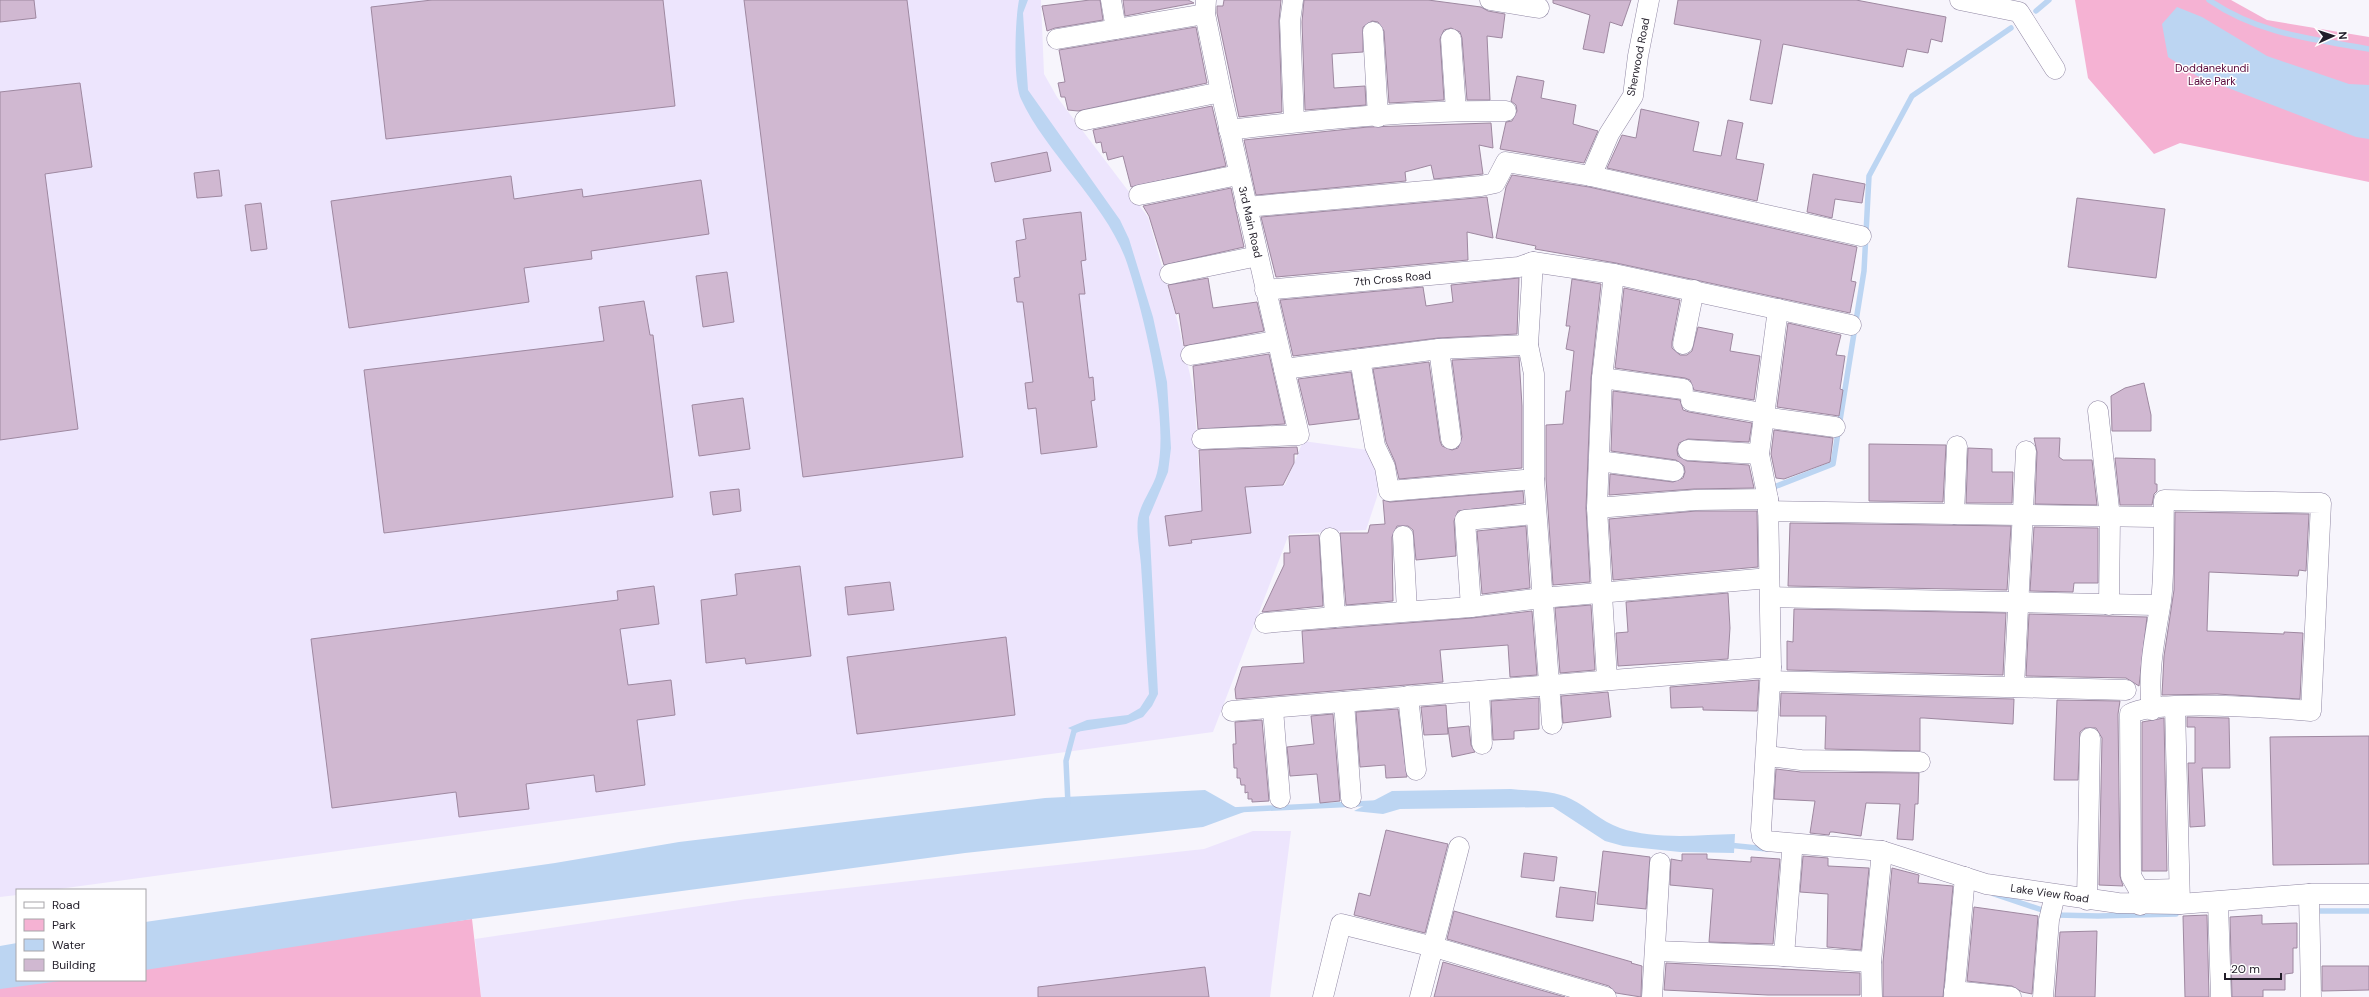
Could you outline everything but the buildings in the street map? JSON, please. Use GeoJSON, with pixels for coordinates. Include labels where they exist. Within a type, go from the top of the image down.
{"type":"FeatureCollection","features":[{"type":"Feature","properties":{"kind":"street"},"geometry":{"type":"LineString","coordinates":[[1111,0],[1116,29]]}},
{"type":"Feature","properties":{"kind":"street"},"geometry":{"type":"LineString","coordinates":[[1293,0],[1290,21],[1294,122]]}},
{"type":"Feature","properties":{"kind":"street"},"geometry":{"type":"LineString","coordinates":[[1490,0],[1539,8]]}},
{"type":"Feature","properties":{"kind":"street","name":"Sherwood Road"},"geometry":{"type":"LineString","coordinates":[[1591,176],[1609,134],[1633,96],[1649,0]]}},
{"type":"Feature","properties":{"kind":"street"},"geometry":{"type":"LineString","coordinates":[[1960,0],[2019,12],[2055,69]]}},
{"type":"Feature","properties":{"kind":"street"},"geometry":{"type":"LineString","coordinates":[[1057,39],[1116,29],[1206,7]]}},
{"type":"Feature","properties":{"kind":"street","name":"3rd Main Road"},"geometry":{"type":"LineString","coordinates":[[1202,439],[1300,435],[1276,341],[1258,256],[1238,175],[1206,7]]}},
{"type":"Feature","properties":{"kind":"street"},"geometry":{"type":"LineString","coordinates":[[1372,32],[1378,117]]}},
{"type":"Feature","properties":{"kind":"street"},"geometry":{"type":"LineString","coordinates":[[1451,39],[1456,111]]}},
{"type":"Feature","properties":{"kind":"street"},"geometry":{"type":"LineString","coordinates":[[1085,120],[1221,92]]}},
{"type":"Feature","properties":{"kind":"street"},"geometry":{"type":"LineString","coordinates":[[1229,130],[1294,122],[1456,111],[1506,111]]}},
{"type":"Feature","properties":{"kind":"street"},"geometry":{"type":"LineString","coordinates":[[1246,208],[1481,186],[1495,183],[1506,162],[1591,176],[1861,236]]}},
{"type":"Feature","properties":{"kind":"street"},"geometry":{"type":"LineString","coordinates":[[1139,195],[1238,175]]}},
{"type":"Feature","properties":{"kind":"street"},"geometry":{"type":"LineString","coordinates":[[1170,274],[1258,256]]}},
{"type":"Feature","properties":{"kind":"street"},"geometry":{"type":"LineString","coordinates":[[1526,264],[1528,345],[1534,374],[1534,479],[1547,685],[1552,724]]}},
{"type":"Feature","properties":{"kind":"street","name":"7th Cross Road"},"geometry":{"type":"LineString","coordinates":[[1265,290],[1526,264],[1614,274],[1851,325]]}},
{"type":"Feature","properties":{"kind":"street"},"geometry":{"type":"LineString","coordinates":[[1607,678],[1597,508],[1602,378],[1614,274]]}},
{"type":"Feature","properties":{"kind":"street"},"geometry":{"type":"LineString","coordinates":[[1684,344],[1694,290]]}},
{"type":"Feature","properties":{"kind":"street"},"geometry":{"type":"LineString","coordinates":[[1778,309],[1759,454],[1768,505],[1771,674],[1767,756],[1801,760],[1920,762]]}},
{"type":"Feature","properties":{"kind":"street"},"geometry":{"type":"LineString","coordinates":[[1191,355],[1276,341]]}},
{"type":"Feature","properties":{"kind":"street"},"geometry":{"type":"LineString","coordinates":[[1284,369],[1439,349],[1528,345]]}},
{"type":"Feature","properties":{"kind":"street"},"geometry":{"type":"LineString","coordinates":[[1439,349],[1451,439]]}},
{"type":"Feature","properties":{"kind":"street"},"geometry":{"type":"LineString","coordinates":[[1360,359],[1376,446],[1385,467],[1389,491],[1534,479]]}},
{"type":"Feature","properties":{"kind":"street"},"geometry":{"type":"LineString","coordinates":[[1602,378],[1687,395],[1763,415],[1835,427]]}},
{"type":"Feature","properties":{"kind":"street"},"geometry":{"type":"LineString","coordinates":[[2098,411],[2110,517],[2109,604]]}},
{"type":"Feature","properties":{"kind":"street"},"geometry":{"type":"LineString","coordinates":[[1954,514],[1957,446]]}},
{"type":"Feature","properties":{"kind":"street"},"geometry":{"type":"LineString","coordinates":[[1688,450],[1759,454]]}},
{"type":"Feature","properties":{"kind":"street"},"geometry":{"type":"LineString","coordinates":[[2014,687],[2026,451]]}},
{"type":"Feature","properties":{"kind":"street"},"geometry":{"type":"LineString","coordinates":[[1599,461],[1674,471]]}},
{"type":"Feature","properties":{"kind":"street"},"geometry":{"type":"LineString","coordinates":[[1597,508],[1695,500],[1954,514],[2153,517]]}},
{"type":"Feature","properties":{"kind":"street"},"geometry":{"type":"LineString","coordinates":[[2140,897],[2131,876],[2130,714],[2138,710],[2152,710],[2175,707],[2260,707],[2311,711],[2321,503],[2164,500],[2161,600],[2156,618],[2149,687],[2152,710]]}},
{"type":"Feature","properties":{"kind":"street"},"geometry":{"type":"LineString","coordinates":[[1471,607],[1465,520],[1536,514]]}},
{"type":"Feature","properties":{"kind":"street"},"geometry":{"type":"LineString","coordinates":[[1403,536],[1408,611]]}},
{"type":"Feature","properties":{"kind":"street"},"geometry":{"type":"LineString","coordinates":[[1330,538],[1335,617]]}},
{"type":"Feature","properties":{"kind":"street"},"geometry":{"type":"LineString","coordinates":[[1265,623],[1471,607],[1542,598],[1602,593],[1770,587],[2018,603],[2154,606]]}},
{"type":"Feature","properties":{"kind":"street"},"geometry":{"type":"LineString","coordinates":[[1232,711],[1273,709],[1479,691],[1607,678],[1771,674],[2014,687],[2126,690]]}},
{"type":"Feature","properties":{"kind":"street"},"geometry":{"type":"LineString","coordinates":[[1479,691],[1482,744]]}},
{"type":"Feature","properties":{"kind":"street"},"geometry":{"type":"LineString","coordinates":[[1408,696],[1416,770]]}},
{"type":"Feature","properties":{"kind":"street"},"geometry":{"type":"LineString","coordinates":[[1344,702],[1351,798]]}},
{"type":"Feature","properties":{"kind":"street"},"geometry":{"type":"LineString","coordinates":[[2175,707],[2180,897],[2218,902],[2309,894],[2369,894]]}},
{"type":"Feature","properties":{"kind":"street"},"geometry":{"type":"LineString","coordinates":[[1273,709],[1280,798]]}},
{"type":"Feature","properties":{"kind":"street"},"geometry":{"type":"LineString","coordinates":[[2087,900],[2090,738]]}},
{"type":"Feature","properties":{"kind":"street","name":"Lake View Road"},"geometry":{"type":"LineString","coordinates":[[1767,756],[1762,794],[1761,830],[1762,837],[1767,841],[1882,851],[2052,905],[2087,900],[2140,897],[2180,897]]}},
{"type":"Feature","properties":{"kind":"street"},"geometry":{"type":"LineString","coordinates":[[1420,997],[1459,847]]}},
{"type":"Feature","properties":{"kind":"street"},"geometry":{"type":"LineString","coordinates":[[1872,997],[1871,962],[1882,851]]}},
{"type":"Feature","properties":{"kind":"street"},"geometry":{"type":"LineString","coordinates":[[1784,956],[1792,852]]}},
{"type":"Feature","properties":{"kind":"street"},"geometry":{"type":"LineString","coordinates":[[1658,997],[1652,997],[1656,951],[1660,863]]}},
{"type":"Feature","properties":{"kind":"street"},"geometry":{"type":"LineString","coordinates":[[1965,877],[1954,994],[2011,997]]}},
{"type":"Feature","properties":{"kind":"street"},"geometry":{"type":"LineString","coordinates":[[2309,894],[2311,997]]}},
{"type":"Feature","properties":{"kind":"street"},"geometry":{"type":"LineString","coordinates":[[2218,902],[2221,997]]}},
{"type":"Feature","properties":{"kind":"street"},"geometry":{"type":"LineString","coordinates":[[2043,997],[2052,905]]}},
{"type":"Feature","properties":{"kind":"street"},"geometry":{"type":"LineString","coordinates":[[1323,997],[1341,924],[1434,947],[1606,997]]}},
{"type":"Feature","properties":{"kind":"street"},"geometry":{"type":"LineString","coordinates":[[1656,951],[1784,956],[1871,962]]}},
{"type":"Feature","properties":{"kind":"shaded area"},"geometry":{"type":"Polygon","coordinates":[[[0,0],[1041,0],[1044,74],[1057,97],[1148,217],[1178,323],[1194,392],[1200,490],[1285,485],[1303,441],[1368,450],[1379,470],[1377,497],[1366,530],[1289,534],[1213,732],[58,889],[16,889],[16,895],[0,897],[0,0]]]}},
{"type":"Feature","properties":{"kind":"shaded area"},"geometry":{"type":"Polygon","coordinates":[[[1253,831],[1291,831],[1270,997],[481,997],[475,939],[747,899],[1204,849],[1253,831]]]}},
{"type":"Feature","properties":{"kind":"green space","name":"Doddanekundi Lake Park"},"geometry":{"type":"Polygon","coordinates":[[[2075,0],[2231,0],[2267,20],[2369,37],[2369,182],[2180,143],[2154,154],[2088,78],[2075,0]]]}},
{"type":"Feature","properties":{"kind":"green space"},"geometry":{"type":"Polygon","coordinates":[[[472,919],[481,997],[0,997],[0,982],[16,980],[146,981],[146,963],[472,919]]]}},
{"type":"Feature","properties":{"kind":"water"},"geometry":{"type":"Polygon","coordinates":[[[1019,0],[1028,0],[1023,13],[1028,90],[1120,220],[1129,239],[1153,317],[1167,382],[1171,448],[1168,472],[1149,517],[1158,694],[1152,706],[1143,717],[1126,724],[1076,732],[1068,728],[1087,720],[1128,715],[1140,708],[1149,694],[1138,518],[1157,473],[1160,451],[1158,397],[1141,310],[1127,263],[1118,241],[1092,200],[1032,120],[1018,91],[1016,65],[1016,22],[1019,0]]]}},
{"type":"Feature","properties":{"kind":"water"},"geometry":{"type":"Polygon","coordinates":[[[2177,7],[2202,17],[2267,56],[2349,84],[2369,85],[2369,139],[2356,137],[2197,76],[2168,57],[2162,24],[2177,7]]]}},
{"type":"Feature","properties":{"kind":"water"},"geometry":{"type":"Polygon","coordinates":[[[1511,789],[1541,791],[1564,796],[1613,825],[1634,832],[1677,836],[1735,834],[1734,853],[1680,852],[1623,846],[1605,841],[1553,807],[1400,809],[1383,814],[1354,811],[1392,791],[1511,789]]]}},
{"type":"Feature","properties":{"kind":"water"},"geometry":{"type":"Polygon","coordinates":[[[1205,790],[1244,812],[1203,827],[965,853],[472,919],[146,970],[146,922],[555,863],[679,842],[1045,798],[1205,790]]]}},
{"type":"Feature","properties":{"kind":"water"},"geometry":{"type":"Polygon","coordinates":[[[16,943],[16,981],[60,981],[0,989],[0,946],[16,943]]]}},
{"type":"Feature","properties":{"kind":"waterway"},"geometry":{"type":"LineString","coordinates":[[2036,11],[2049,0]]}},
{"type":"Feature","properties":{"kind":"waterway"},"geometry":{"type":"LineString","coordinates":[[2209,0],[2247,21],[2266,28],[2286,34],[2369,49]]}},
{"type":"Feature","properties":{"kind":"waterway"},"geometry":{"type":"LineString","coordinates":[[1774,487],[1833,464],[1864,271],[1869,176],[1912,96],[2011,28]]}},
{"type":"Feature","properties":{"kind":"waterway"},"geometry":{"type":"LineString","coordinates":[[1068,804],[1066,761],[1074,731],[1080,728]]}},
{"type":"Feature","properties":{"kind":"waterway"},"geometry":{"type":"LineString","coordinates":[[1233,810],[1376,803]]}},
{"type":"Feature","properties":{"kind":"waterway"},"geometry":{"type":"LineString","coordinates":[[1728,845],[1767,849]]}},
{"type":"Feature","properties":{"kind":"waterway"},"geometry":{"type":"LineString","coordinates":[[1994,894],[2057,915],[2098,916],[2176,914]]}},
{"type":"Feature","properties":{"kind":"waterway"},"geometry":{"type":"LineString","coordinates":[[2316,911],[2369,911]]}}]}
